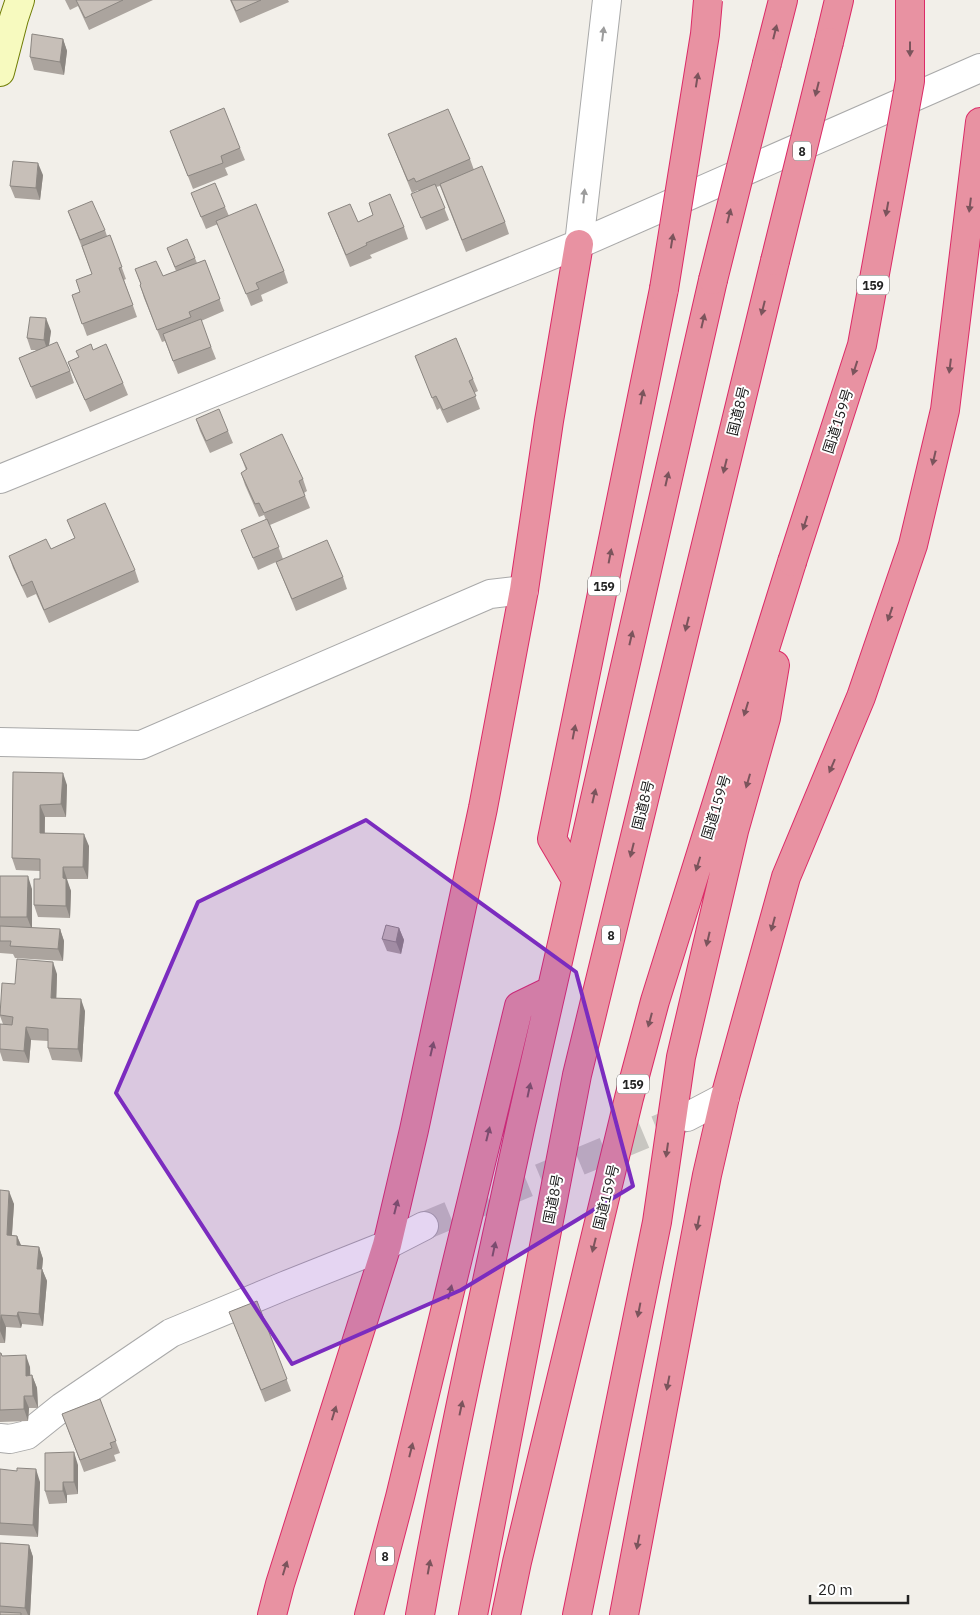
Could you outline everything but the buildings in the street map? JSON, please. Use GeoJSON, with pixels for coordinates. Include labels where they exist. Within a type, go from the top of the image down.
{"type":"FeatureCollection","features":[{"type":"Feature","properties":{"kind":"highway","name":"159"},"geometry":{"type":"LineString","coordinates":[[575,878],[552,839],[664,289],[705,34],[708,0]]}},
{"type":"Feature","properties":{"kind":"highway"},"geometry":{"type":"LineString","coordinates":[[420,1615],[480,1313],[575,878],[713,280],[783,0]]}},
{"type":"Feature","properties":{"kind":"highway","name":"国道8号"},"geometry":{"type":"LineString","coordinates":[[473,1615],[577,1075],[839,0]]}},
{"type":"Feature","properties":{"kind":"highway","name":"国道159号"},"geometry":{"type":"LineString","coordinates":[[506,1615],[625,1117],[655,1001],[862,345],[910,81],[910,0]]}},
{"type":"Feature","properties":{"kind":"highway"},"geometry":{"type":"LineString","coordinates":[[624,1615],[707,1175],[725,1097],[786,877],[861,697],[913,545],[945,410],[980,122]]}},
{"type":"Feature","properties":{"kind":"highway"},"geometry":{"type":"LineString","coordinates":[[272,1615],[386,1245],[414,1130],[483,808],[524,590],[549,421],[579,244]]}},
{"type":"Feature","properties":{"kind":"highway"},"geometry":{"type":"LineString","coordinates":[[577,1615],[657,1222],[681,1057],[734,831],[766,718],[792,562]]}},
{"type":"Feature","properties":{"kind":"highway","name":"8"},"geometry":{"type":"LineString","coordinates":[[370,1615],[519,1006],[550,991]]}},
{"type":"Feature","properties":{"kind":"street"},"geometry":{"type":"LineString","coordinates":[[0,72],[20,0]]}},
{"type":"Feature","properties":{"kind":"street"},"geometry":{"type":"LineString","coordinates":[[579,244],[607,0]]}},
{"type":"Feature","properties":{"kind":"street"},"geometry":{"type":"LineString","coordinates":[[0,479],[579,244],[980,68]]}},
{"type":"Feature","properties":{"kind":"street"},"geometry":{"type":"LineString","coordinates":[[0,742],[141,745],[490,594],[524,590]]}},
{"type":"Feature","properties":{"kind":"street"},"geometry":{"type":"LineString","coordinates":[[687,1117],[725,1097]]}},
{"type":"Feature","properties":{"kind":"street"},"geometry":{"type":"LineString","coordinates":[[0,1438],[10,1439],[27,1435],[62,1407],[171,1334],[386,1245],[424,1226]]}},
{"type":"Feature","properties":{"kind":"highlighted area"},"geometry":{"type":"Polygon","coordinates":[[[366,820],[576,972],[633,1186],[461,1290],[292,1364],[116,1093],[198,902],[366,820]]]}},
{"type":"Feature","properties":{"kind":"tunnel"},"geometry":{"type":"LineString","coordinates":[[424,1226],[687,1117]]}}]}
